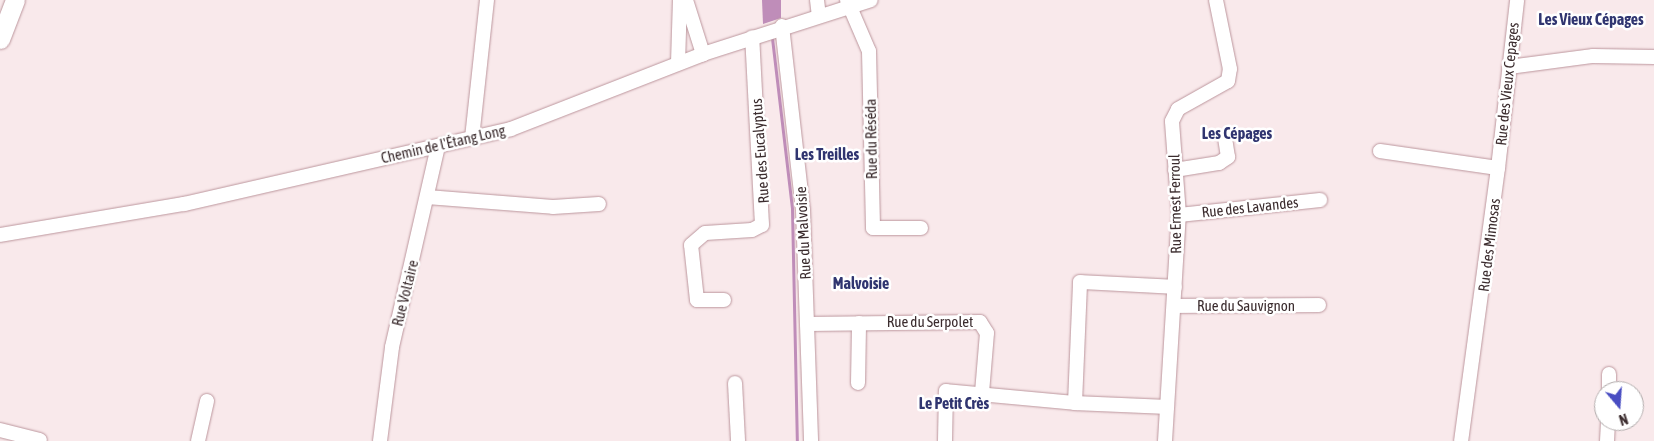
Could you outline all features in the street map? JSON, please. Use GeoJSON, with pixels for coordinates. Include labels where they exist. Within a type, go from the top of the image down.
{"type":"FeatureCollection","features":[{"type":"Feature","properties":{"kind":"main road"},"geometry":{"type":"LineString","coordinates":[[0,39],[15,0]]}},
{"type":"Feature","properties":{"kind":"street"},"geometry":{"type":"LineString","coordinates":[[472,138],[487,0]]}},
{"type":"Feature","properties":{"kind":"street"},"geometry":{"type":"LineString","coordinates":[[678,63],[680,0]]}},
{"type":"Feature","properties":{"kind":"street"},"geometry":{"type":"LineString","coordinates":[[686,0],[703,54]]}},
{"type":"Feature","properties":{"kind":"street"},"geometry":{"type":"LineString","coordinates":[[817,0],[819,16]]}},
{"type":"Feature","properties":{"kind":"street","name":"Chemin de l'Étang Long"},"geometry":{"type":"LineString","coordinates":[[0,235],[184,204],[511,129],[703,54],[782,26],[819,16],[849,3],[871,0]]}},
{"type":"Feature","properties":{"kind":"street","name":"Rue Ernest Ferroul"},"geometry":{"type":"LineString","coordinates":[[1165,441],[1179,215],[1172,121],[1178,109],[1228,81],[1230,69],[1216,0]]}},
{"type":"Feature","properties":{"kind":"street","name":"Rue des Vieux Cepages"},"geometry":{"type":"LineString","coordinates":[[1498,168],[1517,0]]}},
{"type":"Feature","properties":{"kind":"street","name":"Rue du Réséda"},"geometry":{"type":"LineString","coordinates":[[849,3],[858,33],[869,52],[873,228],[921,228]]}},
{"type":"Feature","properties":{"kind":"street","name":"Rue du Malvoisie"},"geometry":{"type":"LineString","coordinates":[[782,26],[803,210],[811,441]]}},
{"type":"Feature","properties":{"kind":"street","name":"Rue des Eucalyptus"},"geometry":{"type":"LineString","coordinates":[[724,300],[697,300],[691,245],[696,237],[705,233],[752,230],[762,225],[752,37]]}},
{"type":"Feature","properties":{"kind":"street"},"geometry":{"type":"LineString","coordinates":[[1509,67],[1593,56],[1654,57]]}},
{"type":"Feature","properties":{"kind":"street"},"geometry":{"type":"LineString","coordinates":[[1175,170],[1220,163],[1228,157],[1225,138]]}},
{"type":"Feature","properties":{"kind":"street","name":"Rue Voltaire"},"geometry":{"type":"LineString","coordinates":[[380,441],[392,347],[438,146]]}},
{"type":"Feature","properties":{"kind":"street"},"geometry":{"type":"LineString","coordinates":[[1380,151],[1498,168]]}},
{"type":"Feature","properties":{"kind":"street","name":"Rue des Mimosas"},"geometry":{"type":"LineString","coordinates":[[1462,441],[1498,168]]}},
{"type":"Feature","properties":{"kind":"street"},"geometry":{"type":"LineString","coordinates":[[427,197],[553,207],[599,204]]}},
{"type":"Feature","properties":{"kind":"street","name":"Rue des Lavandes"},"geometry":{"type":"LineString","coordinates":[[1179,215],[1320,200]]}},
{"type":"Feature","properties":{"kind":"street"},"geometry":{"type":"LineString","coordinates":[[1075,403],[1080,282],[1175,287]]}},
{"type":"Feature","properties":{"kind":"street","name":"Rue du Sauvignon"},"geometry":{"type":"LineString","coordinates":[[1174,306],[1319,305]]}},
{"type":"Feature","properties":{"kind":"street","name":"Rue du Serpolet"},"geometry":{"type":"LineString","coordinates":[[807,324],[980,322],[987,333],[982,393]]}},
{"type":"Feature","properties":{"kind":"street"},"geometry":{"type":"LineString","coordinates":[[858,383],[859,323]]}},
{"type":"Feature","properties":{"kind":"street"},"geometry":{"type":"LineString","coordinates":[[1610,374],[1610,381]]}},
{"type":"Feature","properties":{"kind":"street"},"geometry":{"type":"LineString","coordinates":[[735,383],[738,441]]}},
{"type":"Feature","properties":{"kind":"street"},"geometry":{"type":"LineString","coordinates":[[945,441],[946,391],[982,393],[1023,400],[1167,407]]}},
{"type":"Feature","properties":{"kind":"street"},"geometry":{"type":"LineString","coordinates":[[198,441],[207,401]]}},
{"type":"Feature","properties":{"kind":"street"},"geometry":{"type":"LineString","coordinates":[[0,430],[40,440]]}},
{"type":"Feature","properties":{"kind":"shaded area"},"geometry":{"type":"Polygon","coordinates":[[[762,0],[781,0],[781,18],[763,24],[762,0]]]}},
{"type":"Feature","properties":{"kind":"waterway"},"geometry":{"type":"LineString","coordinates":[[772,38],[792,209],[797,441]]}},
{"type":"Feature","properties":{"kind":"district","name":"Les Vieux Cépages"},"geometry":{"type":"Point","coordinates":[1591,19]}},
{"type":"Feature","properties":{"kind":"district","name":"Les Cépages"},"geometry":{"type":"Point","coordinates":[1237,133]}},
{"type":"Feature","properties":{"kind":"district","name":"Les Treilles"},"geometry":{"type":"Point","coordinates":[827,154]}},
{"type":"Feature","properties":{"kind":"district","name":"Malvoisie"},"geometry":{"type":"Point","coordinates":[861,283]}},
{"type":"Feature","properties":{"kind":"district","name":"Le Petit Crès"},"geometry":{"type":"Point","coordinates":[954,403]}}]}
